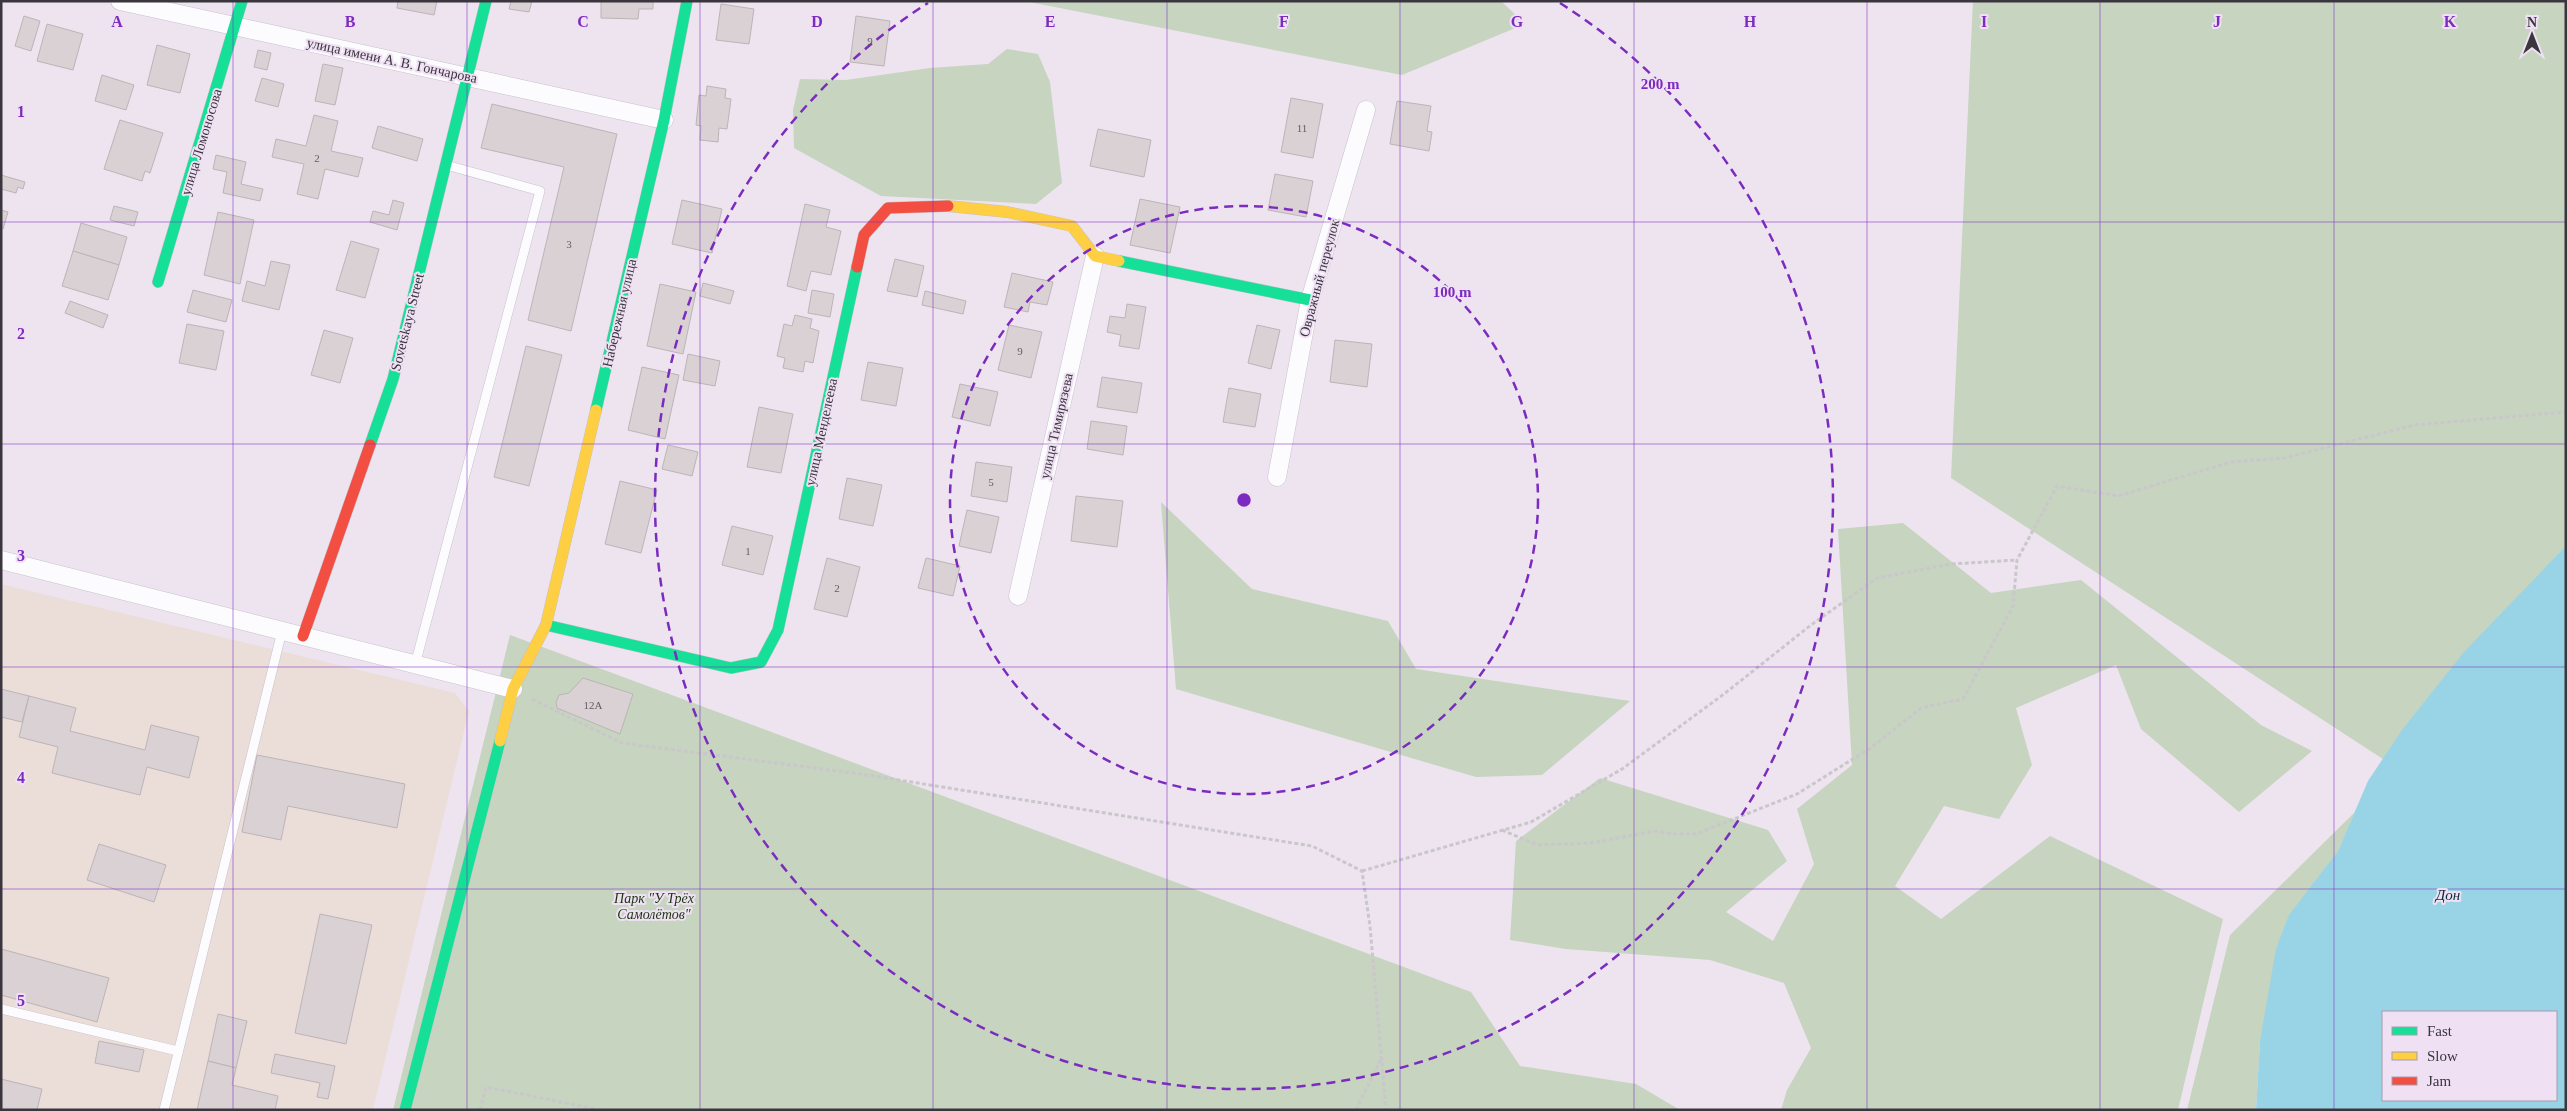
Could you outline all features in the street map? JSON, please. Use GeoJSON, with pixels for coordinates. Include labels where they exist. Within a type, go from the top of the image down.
{"type":"FeatureCollection","features":[{"type":"Feature","properties":{"kind":"street","name":"улица имени А. В. Гончарова"},"geometry":{"type":"LineString","coordinates":[[120,1],[664,120]]}},
{"type":"Feature","properties":{"kind":"street","name":"улица Ломоносова"},"geometry":{"type":"LineString","coordinates":[[158,282],[242,1]]}},
{"type":"Feature","properties":{"kind":"street","name":"Sovetskaya Street"},"geometry":{"type":"LineString","coordinates":[[303,636],[393,379],[486,1]]}},
{"type":"Feature","properties":{"kind":"street","name":"Набережная улица"},"geometry":{"type":"LineString","coordinates":[[405,1110],[512,689],[546,625],[664,120],[687,1]]}},
{"type":"Feature","properties":{"kind":"street","name":"Овражный переулок"},"geometry":{"type":"LineString","coordinates":[[1277,477],[1310,300],[1366,110]]}},
{"type":"Feature","properties":{"kind":"street","name":"улица Менделеева"},"geometry":{"type":"LineString","coordinates":[[546,625],[731,668],[761,662],[778,630],[864,234],[888,208],[946,206],[1007,212],[1072,226],[1095,256]]}},
{"type":"Feature","properties":{"kind":"street"},"geometry":{"type":"LineString","coordinates":[[1095,256],[1310,300]]}},
{"type":"Feature","properties":{"kind":"street","name":"улица Тимирязева"},"geometry":{"type":"LineString","coordinates":[[1018,596],[1095,256]]}},
{"type":"Feature","properties":{"kind":"street"},"geometry":{"type":"LineString","coordinates":[[1,560],[512,689]]}},
{"type":"Feature","properties":{"kind":"lane"},"geometry":{"type":"LineString","coordinates":[[415,665],[540,191],[446,164]]}},
{"type":"Feature","properties":{"kind":"lane"},"geometry":{"type":"LineString","coordinates":[[164,1110],[282,631]]}},
{"type":"Feature","properties":{"kind":"lane"},"geometry":{"type":"LineString","coordinates":[[1,1009],[178,1051]]}},
{"type":"Feature","properties":{"kind":"path"},"geometry":{"type":"LineString","coordinates":[[1502,830],[1537,845],[1592,843],[1655,831],[1672,834],[1696,834],[1797,794],[1872,747],[1921,708],[1963,699],[2013,606],[2017,560],[2057,486],[2118,496],[2231,462],[2285,458],[2414,425],[2566,412]]}},
{"type":"Feature","properties":{"kind":"path"},"geometry":{"type":"LineString","coordinates":[[512,689],[622,743],[861,774],[1312,846],[1362,871],[1532,822],[1622,770],[1724,694],[1811,625],[1878,578],[1951,564],[2017,560]]}},
{"type":"Feature","properties":{"kind":"path"},"geometry":{"type":"LineString","coordinates":[[1362,871],[1370,926],[1386,1110]]}},
{"type":"Feature","properties":{"kind":"path"},"geometry":{"type":"LineString","coordinates":[[1356,1110],[1382,1058]]}},
{"type":"Feature","properties":{"kind":"path"},"geometry":{"type":"LineString","coordinates":[[480,1110],[486,1086],[601,1110]]}},
{"type":"Feature","properties":{"kind":"shaded area"},"geometry":{"type":"Polygon","coordinates":[[[1,584],[455,693],[469,711],[373,1110],[1,1110],[1,584]]]}},
{"type":"Feature","properties":{"kind":"green space"},"geometry":{"type":"Polygon","coordinates":[[[1024,1],[1501,1],[1525,24],[1402,75],[1024,1]]]}},
{"type":"Feature","properties":{"kind":"green space"},"geometry":{"type":"Polygon","coordinates":[[[1973,1],[2566,1],[2566,559],[2383,759],[1951,478],[1973,1]]]}},
{"type":"Feature","properties":{"kind":"green space"},"geometry":{"type":"Polygon","coordinates":[[[1007,49],[1038,54],[1050,82],[1062,183],[1036,204],[881,196],[794,148],[793,110],[800,79],[846,80],[930,68],[988,64],[1007,49]]]}},
{"type":"Feature","properties":{"kind":"green space"},"geometry":{"type":"Polygon","coordinates":[[[1161,502],[1252,589],[1388,621],[1416,669],[1630,701],[1542,775],[1476,777],[1176,689],[1161,502]]]}},
{"type":"Feature","properties":{"kind":"green space"},"geometry":{"type":"Polygon","coordinates":[[[1903,523],[1991,593],[2081,580],[2261,725],[2312,751],[2239,812],[2141,729],[2116,665],[2016,708],[2032,765],[1999,819],[1944,806],[1895,886],[1941,919],[2050,836],[2223,919],[2178,1110],[1781,1110],[1787,1090],[1811,1048],[1784,983],[1710,960],[1566,949],[1510,940],[1516,841],[1600,778],[1768,830],[1787,861],[1726,912],[1773,941],[1814,864],[1797,809],[1852,765],[1838,529],[1903,523]]]}},
{"type":"Feature","properties":{"kind":"green space","name":"Парк \"У Трёх Самолётов\""},"geometry":{"type":"Polygon","coordinates":[[[510,635],[1471,992],[1520,1066],[1636,1084],[1680,1110],[393,1110],[510,635]]]}},
{"type":"Feature","properties":{"kind":"green space"},"geometry":{"type":"Polygon","coordinates":[[[2355,812],[2338,851],[2319,877],[2260,1041],[2256,1110],[2187,1110],[2230,935],[2355,812]]]}},
{"type":"Feature","properties":{"kind":"water","name":"Дон"},"geometry":{"type":"Polygon","coordinates":[[[2566,546],[2565,1110],[2256,1110],[2260,1041],[2276,949],[2289,915],[2338,851],[2368,781],[2402,730],[2464,652],[2566,546]]]}},
{"type":"Feature","properties":{"kind":"building"},"geometry":{"type":"Polygon","coordinates":[[[398,1],[437,1],[434,15],[397,8],[398,1]]]}},
{"type":"Feature","properties":{"kind":"building"},"geometry":{"type":"Polygon","coordinates":[[[511,1],[532,1],[529,12],[509,9],[511,1]]]}},
{"type":"Feature","properties":{"kind":"building"},"geometry":{"type":"Polygon","coordinates":[[[601,1],[653,1],[653,9],[639,9],[638,19],[601,18],[601,1]]]}},
{"type":"Feature","properties":{"kind":"building"},"geometry":{"type":"Polygon","coordinates":[[[721,4],[754,9],[749,44],[716,40],[721,4]]]}},
{"type":"Feature","properties":{"kind":"building"},"geometry":{"type":"Polygon","coordinates":[[[24,16],[40,21],[31,51],[15,46],[24,16]]]}},
{"type":"Feature","properties":{"kind":"building"},"geometry":{"type":"Polygon","coordinates":[[[856,16],[890,21],[884,66],[850,62],[856,16]]]}},
{"type":"Feature","properties":{"kind":"building"},"geometry":{"type":"Polygon","coordinates":[[[47,24],[83,34],[73,70],[37,61],[47,24]]]}},
{"type":"Feature","properties":{"kind":"building"},"geometry":{"type":"Polygon","coordinates":[[[157,45],[190,54],[180,93],[147,85],[157,45]]]}},
{"type":"Feature","properties":{"kind":"building"},"geometry":{"type":"Polygon","coordinates":[[[258,50],[271,53],[267,70],[254,67],[258,50]]]}},
{"type":"Feature","properties":{"kind":"building"},"geometry":{"type":"Polygon","coordinates":[[[323,64],[343,68],[335,105],[315,101],[323,64]]]}},
{"type":"Feature","properties":{"kind":"building"},"geometry":{"type":"Polygon","coordinates":[[[102,75],[134,85],[126,110],[95,101],[102,75]]]}},
{"type":"Feature","properties":{"kind":"building"},"geometry":{"type":"Polygon","coordinates":[[[262,78],[284,84],[278,107],[255,101],[262,78]]]}},
{"type":"Feature","properties":{"kind":"building"},"geometry":{"type":"Polygon","coordinates":[[[707,86],[726,89],[725,98],[731,99],[727,129],[719,128],[718,142],[700,140],[701,126],[696,125],[699,95],[706,96],[707,86]]]}},
{"type":"Feature","properties":{"kind":"building"},"geometry":{"type":"Polygon","coordinates":[[[1291,98],[1323,104],[1313,158],[1281,152],[1291,98]]]}},
{"type":"Feature","properties":{"kind":"building"},"geometry":{"type":"Polygon","coordinates":[[[1397,101],[1431,106],[1427,131],[1432,132],[1429,151],[1390,144],[1397,101]]]}},
{"type":"Feature","properties":{"kind":"building"},"geometry":{"type":"Polygon","coordinates":[[[492,104],[617,134],[571,331],[528,320],[564,167],[481,148],[492,104]]]}},
{"type":"Feature","properties":{"kind":"building"},"geometry":{"type":"Polygon","coordinates":[[[314,115],[338,121],[331,151],[363,158],[358,177],[325,169],[318,199],[297,194],[304,164],[272,157],[276,139],[306,146],[314,115]]]}},
{"type":"Feature","properties":{"kind":"building"},"geometry":{"type":"Polygon","coordinates":[[[120,120],[163,133],[150,173],[145,171],[142,181],[104,169],[120,120]]]}},
{"type":"Feature","properties":{"kind":"building"},"geometry":{"type":"Polygon","coordinates":[[[378,126],[423,139],[417,161],[372,148],[378,126]]]}},
{"type":"Feature","properties":{"kind":"building"},"geometry":{"type":"Polygon","coordinates":[[[1098,129],[1151,140],[1144,177],[1090,166],[1098,129]]]}},
{"type":"Feature","properties":{"kind":"building"},"geometry":{"type":"Polygon","coordinates":[[[216,155],[246,162],[241,184],[263,189],[260,201],[223,193],[227,172],[213,169],[216,155]]]}},
{"type":"Feature","properties":{"kind":"building"},"geometry":{"type":"Polygon","coordinates":[[[1275,174],[1313,181],[1306,217],[1268,210],[1275,174]]]}},
{"type":"Feature","properties":{"kind":"building"},"geometry":{"type":"Polygon","coordinates":[[[1,175],[25,182],[23,189],[18,187],[16,193],[1,189],[1,175]]]}},
{"type":"Feature","properties":{"kind":"building"},"geometry":{"type":"Polygon","coordinates":[[[1140,199],[1180,207],[1170,253],[1130,245],[1140,199]]]}},
{"type":"Feature","properties":{"kind":"building"},"geometry":{"type":"Polygon","coordinates":[[[393,200],[404,203],[397,230],[370,222],[373,211],[389,215],[393,200]]]}},
{"type":"Feature","properties":{"kind":"building"},"geometry":{"type":"Polygon","coordinates":[[[682,200],[722,209],[712,253],[672,244],[682,200]]]}},
{"type":"Feature","properties":{"kind":"building"},"geometry":{"type":"Polygon","coordinates":[[[805,204],[830,210],[826,227],[841,231],[831,275],[811,271],[806,291],[787,286],[805,204]]]}},
{"type":"Feature","properties":{"kind":"building"},"geometry":{"type":"Polygon","coordinates":[[[114,206],[138,212],[134,226],[110,220],[114,206]]]}},
{"type":"Feature","properties":{"kind":"building"},"geometry":{"type":"Polygon","coordinates":[[[1,210],[8,212],[3,229],[1,228],[1,210]]]}},
{"type":"Feature","properties":{"kind":"building"},"geometry":{"type":"Polygon","coordinates":[[[218,212],[254,220],[240,284],[204,275],[218,212]]]}},
{"type":"Feature","properties":{"kind":"building"},"geometry":{"type":"Polygon","coordinates":[[[81,223],[127,237],[119,265],[73,251],[81,223]]]}},
{"type":"Feature","properties":{"kind":"building"},"geometry":{"type":"Polygon","coordinates":[[[351,241],[379,249],[365,298],[336,290],[351,241]]]}},
{"type":"Feature","properties":{"kind":"building"},"geometry":{"type":"Polygon","coordinates":[[[73,251],[119,265],[108,300],[62,286],[73,251]]]}},
{"type":"Feature","properties":{"kind":"building"},"geometry":{"type":"Polygon","coordinates":[[[895,259],[924,266],[917,297],[887,291],[895,259]]]}},
{"type":"Feature","properties":{"kind":"building"},"geometry":{"type":"Polygon","coordinates":[[[271,261],[290,265],[279,310],[242,301],[247,281],[265,286],[271,261]]]}},
{"type":"Feature","properties":{"kind":"building"},"geometry":{"type":"Polygon","coordinates":[[[1012,273],[1053,282],[1047,305],[1030,302],[1028,312],[1004,307],[1012,273]]]}},
{"type":"Feature","properties":{"kind":"building"},"geometry":{"type":"Polygon","coordinates":[[[703,283],[734,291],[730,304],[700,296],[703,283]]]}},
{"type":"Feature","properties":{"kind":"building"},"geometry":{"type":"Polygon","coordinates":[[[660,284],[696,292],[683,354],[647,346],[660,284]]]}},
{"type":"Feature","properties":{"kind":"building"},"geometry":{"type":"Polygon","coordinates":[[[193,290],[232,300],[226,322],[187,312],[193,290]]]}},
{"type":"Feature","properties":{"kind":"building"},"geometry":{"type":"Polygon","coordinates":[[[812,290],[834,294],[830,317],[808,313],[812,290]]]}},
{"type":"Feature","properties":{"kind":"building"},"geometry":{"type":"Polygon","coordinates":[[[925,291],[966,301],[963,314],[922,305],[925,291]]]}},
{"type":"Feature","properties":{"kind":"building"},"geometry":{"type":"Polygon","coordinates":[[[70,301],[108,315],[103,328],[65,313],[70,301]]]}},
{"type":"Feature","properties":{"kind":"building"},"geometry":{"type":"Polygon","coordinates":[[[1127,304],[1146,307],[1139,349],[1119,346],[1121,335],[1107,332],[1110,316],[1125,318],[1127,304]]]}},
{"type":"Feature","properties":{"kind":"building"},"geometry":{"type":"Polygon","coordinates":[[[795,315],[812,319],[810,328],[819,331],[813,363],[805,361],[803,372],[783,368],[785,358],[777,356],[784,324],[792,326],[795,315]]]}},
{"type":"Feature","properties":{"kind":"building"},"geometry":{"type":"Polygon","coordinates":[[[187,324],[224,331],[216,370],[179,363],[187,324]]]}},
{"type":"Feature","properties":{"kind":"building"},"geometry":{"type":"Polygon","coordinates":[[[1009,325],[1042,332],[1031,378],[998,370],[1009,325]]]}},
{"type":"Feature","properties":{"kind":"building"},"geometry":{"type":"Polygon","coordinates":[[[1257,325],[1280,330],[1271,369],[1248,363],[1257,325]]]}},
{"type":"Feature","properties":{"kind":"building"},"geometry":{"type":"Polygon","coordinates":[[[324,330],[353,338],[340,383],[311,375],[324,330]]]}},
{"type":"Feature","properties":{"kind":"building"},"geometry":{"type":"Polygon","coordinates":[[[1335,340],[1372,344],[1367,387],[1330,382],[1335,340]]]}},
{"type":"Feature","properties":{"kind":"building"},"geometry":{"type":"Polygon","coordinates":[[[526,346],[562,355],[529,486],[494,477],[526,346]]]}},
{"type":"Feature","properties":{"kind":"building"},"geometry":{"type":"Polygon","coordinates":[[[688,354],[720,361],[715,386],[683,380],[688,354]]]}},
{"type":"Feature","properties":{"kind":"building"},"geometry":{"type":"Polygon","coordinates":[[[868,362],[903,368],[896,406],[861,400],[868,362]]]}},
{"type":"Feature","properties":{"kind":"building"},"geometry":{"type":"Polygon","coordinates":[[[642,367],[679,375],[665,439],[628,430],[642,367]]]}},
{"type":"Feature","properties":{"kind":"building"},"geometry":{"type":"Polygon","coordinates":[[[1102,377],[1142,383],[1137,413],[1097,407],[1102,377]]]}},
{"type":"Feature","properties":{"kind":"building"},"geometry":{"type":"Polygon","coordinates":[[[960,384],[998,392],[990,426],[952,417],[960,384]]]}},
{"type":"Feature","properties":{"kind":"building"},"geometry":{"type":"Polygon","coordinates":[[[1229,388],[1261,394],[1255,427],[1223,422],[1229,388]]]}},
{"type":"Feature","properties":{"kind":"building"},"geometry":{"type":"Polygon","coordinates":[[[759,407],[793,414],[781,473],[747,467],[759,407]]]}},
{"type":"Feature","properties":{"kind":"building"},"geometry":{"type":"Polygon","coordinates":[[[1091,421],[1127,426],[1123,455],[1087,449],[1091,421]]]}},
{"type":"Feature","properties":{"kind":"building"},"geometry":{"type":"Polygon","coordinates":[[[668,445],[698,452],[692,476],[662,469],[668,445]]]}},
{"type":"Feature","properties":{"kind":"building"},"geometry":{"type":"Polygon","coordinates":[[[976,462],[1012,467],[1007,502],[971,496],[976,462]]]}},
{"type":"Feature","properties":{"kind":"building"},"geometry":{"type":"Polygon","coordinates":[[[847,478],[882,485],[873,526],[839,519],[847,478]]]}},
{"type":"Feature","properties":{"kind":"building"},"geometry":{"type":"Polygon","coordinates":[[[620,481],[657,490],[641,553],[605,544],[620,481]]]}},
{"type":"Feature","properties":{"kind":"building"},"geometry":{"type":"Polygon","coordinates":[[[1076,496],[1123,501],[1117,547],[1071,541],[1076,496]]]}},
{"type":"Feature","properties":{"kind":"building"},"geometry":{"type":"Polygon","coordinates":[[[967,510],[999,517],[991,553],[959,546],[967,510]]]}},
{"type":"Feature","properties":{"kind":"building"},"geometry":{"type":"Polygon","coordinates":[[[732,526],[773,536],[763,575],[722,565],[732,526]]]}},
{"type":"Feature","properties":{"kind":"building"},"geometry":{"type":"Polygon","coordinates":[[[827,558],[860,567],[847,617],[814,609],[827,558]]]}},
{"type":"Feature","properties":{"kind":"building"},"geometry":{"type":"Polygon","coordinates":[[[926,558],[960,566],[953,596],[918,588],[926,558]]]}},
{"type":"Feature","properties":{"kind":"building"},"geometry":{"type":"Polygon","coordinates":[[[583,678],[633,694],[620,734],[557,708],[556,702],[559,695],[569,693],[583,678]]]}},
{"type":"Feature","properties":{"kind":"building"},"geometry":{"type":"Polygon","coordinates":[[[1,689],[29,696],[22,722],[1,717],[1,689]]]}},
{"type":"Feature","properties":{"kind":"building"},"geometry":{"type":"Polygon","coordinates":[[[29,696],[76,708],[70,731],[145,750],[151,725],[199,737],[189,778],[147,767],[140,795],[52,773],[58,747],[19,737],[29,696]]]}},
{"type":"Feature","properties":{"kind":"building"},"geometry":{"type":"Polygon","coordinates":[[[257,755],[405,784],[397,828],[288,806],[281,840],[242,832],[257,755]]]}},
{"type":"Feature","properties":{"kind":"building"},"geometry":{"type":"Polygon","coordinates":[[[99,844],[166,865],[154,902],[87,880],[99,844]]]}},
{"type":"Feature","properties":{"kind":"building"},"geometry":{"type":"Polygon","coordinates":[[[320,914],[372,925],[346,1044],[295,1033],[320,914]]]}},
{"type":"Feature","properties":{"kind":"building"},"geometry":{"type":"Polygon","coordinates":[[[1,949],[109,978],[97,1022],[1,995],[1,949]]]}},
{"type":"Feature","properties":{"kind":"building"},"geometry":{"type":"Polygon","coordinates":[[[218,1014],[247,1021],[236,1068],[208,1061],[218,1014]]]}},
{"type":"Feature","properties":{"kind":"building"},"geometry":{"type":"Polygon","coordinates":[[[99,1041],[144,1050],[139,1072],[95,1063],[99,1041]]]}},
{"type":"Feature","properties":{"kind":"building"},"geometry":{"type":"Polygon","coordinates":[[[275,1054],[335,1066],[328,1099],[317,1097],[320,1083],[271,1073],[275,1054]]]}},
{"type":"Feature","properties":{"kind":"building"},"geometry":{"type":"Polygon","coordinates":[[[208,1061],[236,1068],[232,1085],[278,1096],[275,1110],[197,1110],[208,1061]]]}},
{"type":"Feature","properties":{"kind":"building"},"geometry":{"type":"Polygon","coordinates":[[[1,1079],[42,1089],[37,1110],[1,1110],[1,1079]]]}},
{"type":"Feature","properties":{"kind":"traffic: fast"},"geometry":{"type":"LineString","coordinates":[[158,282],[242,1]]}},
{"type":"Feature","properties":{"kind":"traffic: fast"},"geometry":{"type":"LineString","coordinates":[[370,445],[393,379],[486,1]]}},
{"type":"Feature","properties":{"kind":"traffic: fast"},"geometry":{"type":"LineString","coordinates":[[596,410],[664,120],[687,1]]}},
{"type":"Feature","properties":{"kind":"traffic: fast"},"geometry":{"type":"LineString","coordinates":[[1119,261],[1310,300]]}},
{"type":"Feature","properties":{"kind":"traffic: fast"},"geometry":{"type":"LineString","coordinates":[[546,625],[731,668],[761,662],[778,630],[857,267]]}},
{"type":"Feature","properties":{"kind":"traffic: fast"},"geometry":{"type":"LineString","coordinates":[[405,1110],[500,741]]}},
{"type":"Feature","properties":{"kind":"traffic: slow"},"geometry":{"type":"LineString","coordinates":[[948,206],[1007,212],[1072,226],[1095,256],[1119,261]]}},
{"type":"Feature","properties":{"kind":"traffic: slow"},"geometry":{"type":"LineString","coordinates":[[500,741],[513,689],[546,625],[596,410]]}},
{"type":"Feature","properties":{"kind":"traffic: jam"},"geometry":{"type":"LineString","coordinates":[[857,267],[864,235],[888,208],[948,206]]}},
{"type":"Feature","properties":{"kind":"traffic: jam"},"geometry":{"type":"LineString","coordinates":[[303,636],[370,445]]}}]}
